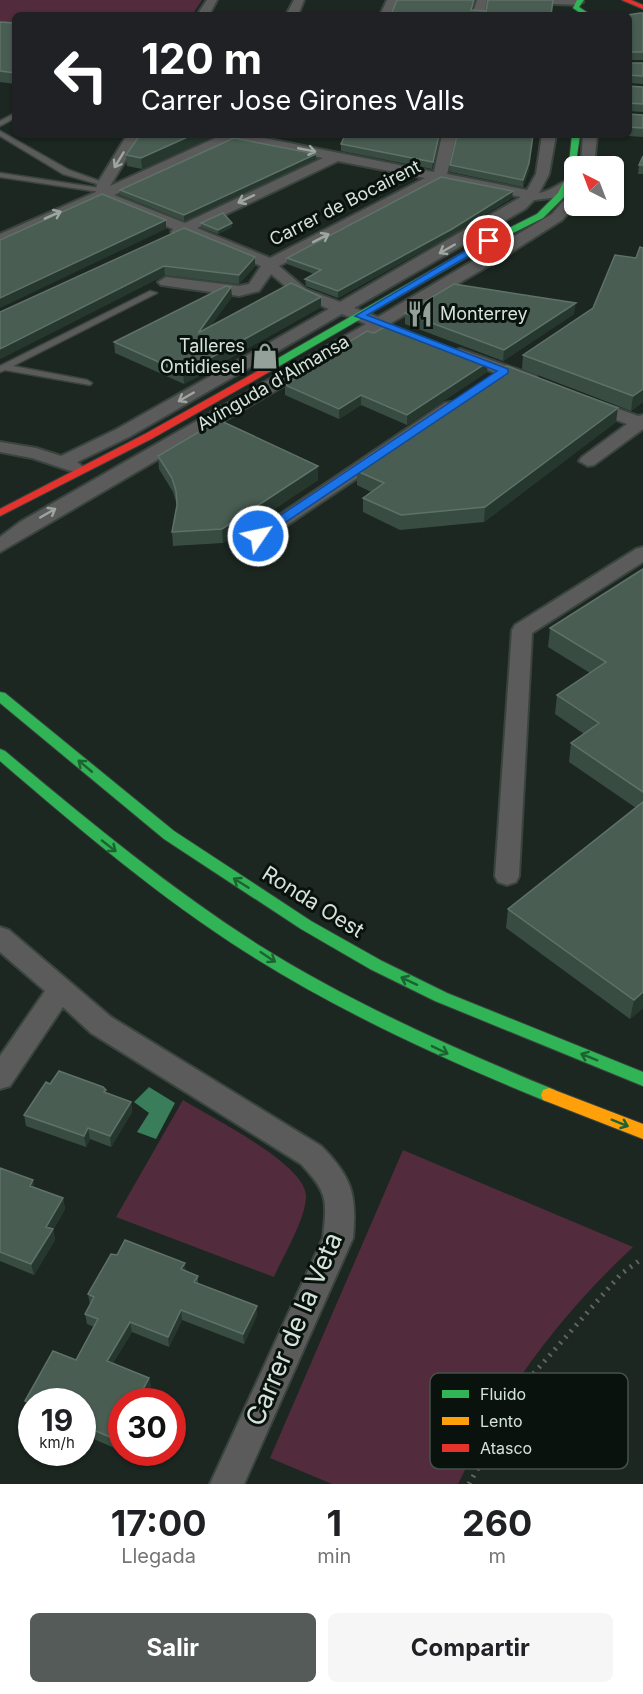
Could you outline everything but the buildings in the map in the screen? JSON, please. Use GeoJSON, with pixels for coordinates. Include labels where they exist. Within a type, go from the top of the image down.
{"type":"FeatureCollection","features":[{"type":"Feature","properties":{"kind":"street"},"geometry":{"type":"LineString","coordinates":[[533,0],[582,9]]}},
{"type":"Feature","properties":{"kind":"street"},"geometry":{"type":"LineString","coordinates":[[103,189],[132,138]]}},
{"type":"Feature","properties":{"kind":"street"},"geometry":{"type":"LineString","coordinates":[[0,239],[103,189],[224,138]]}},
{"type":"Feature","properties":{"kind":"street"},"geometry":{"type":"LineString","coordinates":[[249,138],[334,152],[536,196],[554,194],[564,189]]}},
{"type":"Feature","properties":{"kind":"street"},"geometry":{"type":"LineString","coordinates":[[440,176],[448,138]]}},
{"type":"Feature","properties":{"kind":"street","name":"Avinguda d'Almansa"},"geometry":{"type":"LineString","coordinates":[[0,513],[76,466],[123,433],[536,196],[543,178],[549,138]]}},
{"type":"Feature","properties":{"kind":"street","name":"Avinguda d'Almansa"},"geometry":{"type":"LineString","coordinates":[[486,243],[536,196],[557,172],[561,138]]}},
{"type":"Feature","properties":{"kind":"street","name":"Avinguda d'Almansa"},"geometry":{"type":"LineString","coordinates":[[574,156],[576,138]]}},
{"type":"Feature","properties":{"kind":"street"},"geometry":{"type":"LineString","coordinates":[[589,156],[590,138]]}},
{"type":"Feature","properties":{"kind":"street"},"geometry":{"type":"LineString","coordinates":[[164,238],[334,152]]}},
{"type":"Feature","properties":{"kind":"street","name":"Carrer de Bocairent"},"geometry":{"type":"LineString","coordinates":[[166,282],[246,291],[258,286],[269,265],[440,176]]}},
{"type":"Feature","properties":{"kind":"street"},"geometry":{"type":"LineString","coordinates":[[103,189],[185,229],[269,265],[292,287],[400,331]]}},
{"type":"Feature","properties":{"kind":"street","name":"Avinguda d'Almansa"},"geometry":{"type":"LineString","coordinates":[[11,491],[149,436],[486,243],[540,216],[564,192]]}},
{"type":"Feature","properties":{"kind":"street","name":"Avinguda d'Almansa"},"geometry":{"type":"LineString","coordinates":[[0,546],[27,526],[502,252],[556,217],[564,209]]}},
{"type":"Feature","properties":{"kind":"street"},"geometry":{"type":"LineString","coordinates":[[486,243],[502,252]]}},
{"type":"Feature","properties":{"kind":"street"},"geometry":{"type":"LineString","coordinates":[[442,347],[546,387]]}},
{"type":"Feature","properties":{"kind":"street"},"geometry":{"type":"LineString","coordinates":[[485,384],[525,357]]}},
{"type":"Feature","properties":{"kind":"street"},"geometry":{"type":"LineString","coordinates":[[258,536],[465,397]]}},
{"type":"Feature","properties":{"kind":"street"},"geometry":{"type":"LineString","coordinates":[[577,399],[642,422]]}},
{"type":"Feature","properties":{"kind":"street"},"geometry":{"type":"LineString","coordinates":[[588,461],[642,422]]}},
{"type":"Feature","properties":{"kind":"street"},"geometry":{"type":"LineString","coordinates":[[0,447],[36,453],[76,466]]}},
{"type":"Feature","properties":{"kind":"street"},"geometry":{"type":"LineString","coordinates":[[507,876],[522,630],[643,553]]}},
{"type":"Feature","properties":{"kind":"street","name":"Ronda Oest"},"geometry":{"type":"LineString","coordinates":[[0,696],[141,814],[194,853],[321,933],[377,966],[488,1017],[643,1078]]}},
{"type":"Feature","properties":{"kind":"street"},"geometry":{"type":"LineString","coordinates":[[0,754],[91,832],[157,883],[288,971],[359,1010],[459,1059],[643,1132]]}},
{"type":"Feature","properties":{"kind":"street"},"geometry":{"type":"LineString","coordinates":[[0,937],[59,991],[0,1078]]}},
{"type":"Feature","properties":{"kind":"street","name":"Carrer de la Veta"},"geometry":{"type":"LineString","coordinates":[[59,991],[134,1047],[287,1138],[311,1155],[328,1172],[339,1189],[342,1204],[338,1238],[227,1484]]}},
{"type":"Feature","properties":{"kind":"lane"},"geometry":{"type":"LineString","coordinates":[[0,133],[66,172],[103,189]]}},
{"type":"Feature","properties":{"kind":"lane"},"geometry":{"type":"LineString","coordinates":[[0,175],[103,189]]}},
{"type":"Feature","properties":{"kind":"lane"},"geometry":{"type":"LineString","coordinates":[[2,368],[153,293]]}},
{"type":"Feature","properties":{"kind":"lane"},"geometry":{"type":"LineString","coordinates":[[2,368],[87,383]]}},
{"type":"Feature","properties":{"kind":"path"},"geometry":{"type":"LineString","coordinates":[[534,1373],[621,1274],[643,1258]]}},
{"type":"Feature","properties":{"kind":"path"},"geometry":{"type":"LineString","coordinates":[[469,1484],[478,1469]]}},
{"type":"Feature","properties":{"kind":"shaded area"},"geometry":{"type":"Polygon","coordinates":[[[0,0],[202,0],[194,12],[12,12],[12,24],[0,23],[0,0]]]}},
{"type":"Feature","properties":{"kind":"shaded area"},"geometry":{"type":"Polygon","coordinates":[[[149,1087],[175,1103],[156,1139],[137,1132],[149,1113],[134,1102],[149,1087]]]}},
{"type":"Feature","properties":{"kind":"shaded area"},"geometry":{"type":"Polygon","coordinates":[[[183,1100],[255,1142],[291,1170],[302,1183],[306,1196],[305,1205],[274,1277],[116,1217],[183,1100]]]}},
{"type":"Feature","properties":{"kind":"shaded area"},"geometry":{"type":"Polygon","coordinates":[[[403,1150],[633,1247],[580,1301],[523,1373],[430,1373],[430,1469],[466,1469],[458,1484],[332,1484],[270,1458],[403,1150]]]}},
{"type":"Feature","properties":{"kind":"traffic: fast"},"geometry":{"type":"LineString","coordinates":[[581,0],[575,7],[583,12]]}},
{"type":"Feature","properties":{"kind":"traffic: fast"},"geometry":{"type":"LineString","coordinates":[[265,370],[482,245],[540,216],[562,194],[572,173],[576,138]]}},
{"type":"Feature","properties":{"kind":"traffic: fast"},"geometry":{"type":"LineString","coordinates":[[0,696],[169,835],[306,925],[376,965],[441,997],[643,1079]]}},
{"type":"Feature","properties":{"kind":"traffic: fast"},"geometry":{"type":"LineString","coordinates":[[0,754],[177,897],[252,948],[322,990],[385,1023],[549,1095]]}},
{"type":"Feature","properties":{"kind":"traffic: slow"},"geometry":{"type":"LineString","coordinates":[[549,1095],[643,1132]]}},
{"type":"Feature","properties":{"kind":"traffic: jam"},"geometry":{"type":"LineString","coordinates":[[625,0],[643,7]]}},
{"type":"Feature","properties":{"kind":"traffic: jam"},"geometry":{"type":"LineString","coordinates":[[0,513],[149,436],[265,370]]}},
{"type":"Feature","properties":{"kind":"place","name":"Monterrey"},"geometry":{"type":"Point","coordinates":[420,314]}},
{"type":"Feature","properties":{"kind":"place","name":"Talleres Ontidiesel"},"geometry":{"type":"Point","coordinates":[265,356]}},
{"type":"Feature","properties":{"kind":"route"},"geometry":{"type":"LineString","coordinates":[[258,536],[505,371],[359,316],[489,241]]}}]}
